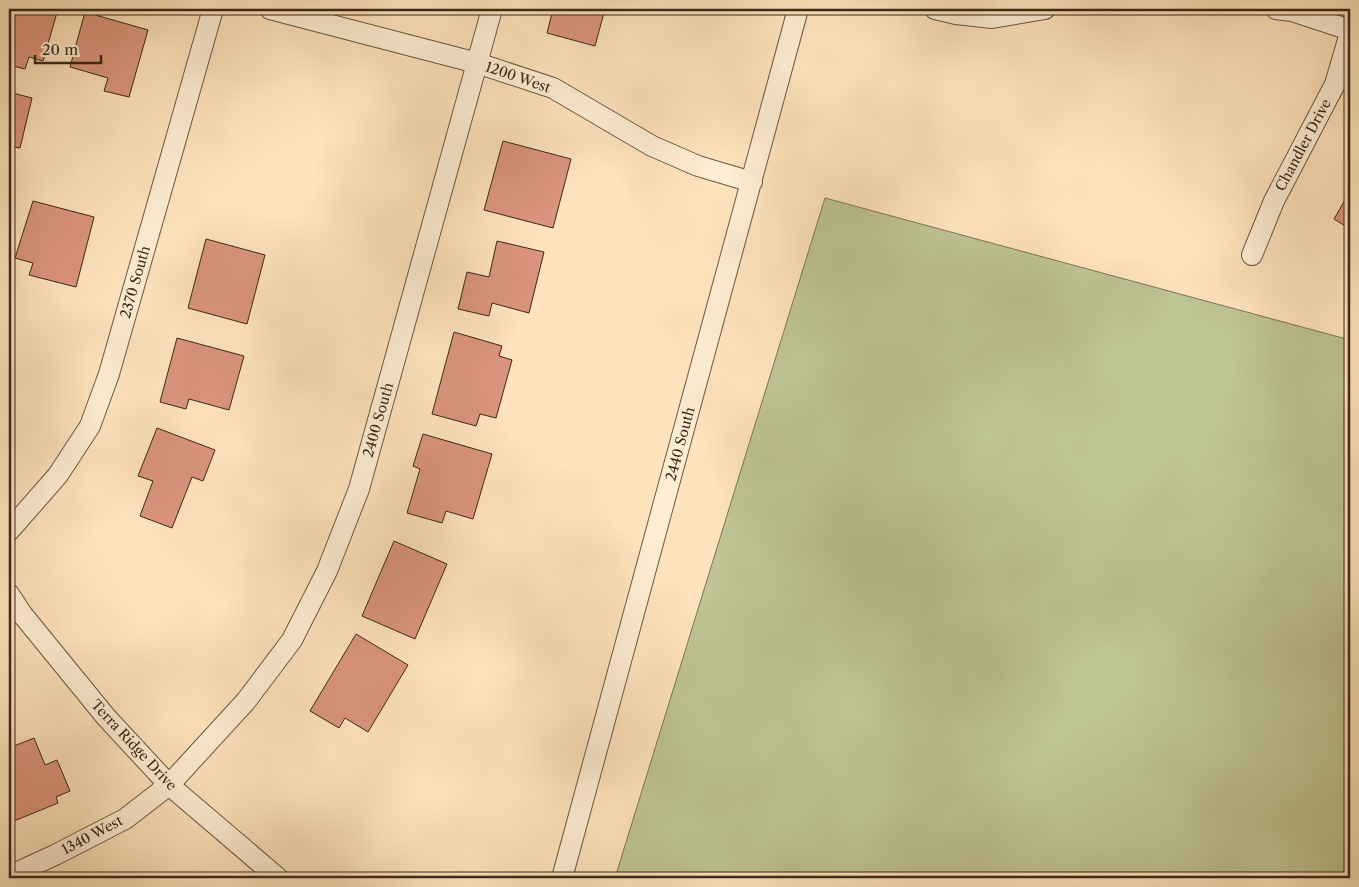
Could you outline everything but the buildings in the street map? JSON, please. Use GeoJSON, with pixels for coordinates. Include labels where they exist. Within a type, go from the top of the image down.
{"type":"FeatureCollection","features":[{"type":"Feature","properties":{"kind":"street","name":"2370 South"},"geometry":{"type":"LineString","coordinates":[[9,531],[58,475],[90,426],[109,374],[213,9]]}},
{"type":"Feature","properties":{"kind":"street","name":"1200 West"},"geometry":{"type":"LineString","coordinates":[[270,9],[477,63],[553,88],[652,146],[698,166],[752,182]]}},
{"type":"Feature","properties":{"kind":"street","name":"2400 South"},"geometry":{"type":"LineString","coordinates":[[170,785],[246,701],[292,640],[327,571],[359,489],[492,9]]}},
{"type":"Feature","properties":{"kind":"street","name":"2440 South"},"geometry":{"type":"LineString","coordinates":[[562,878],[798,9]]}},
{"type":"Feature","properties":{"kind":"street"},"geometry":{"type":"LineString","coordinates":[[935,9],[956,14],[992,18],[1046,9]]}},
{"type":"Feature","properties":{"kind":"street"},"geometry":{"type":"LineString","coordinates":[[1276,9],[1292,11],[1350,31]]}},
{"type":"Feature","properties":{"kind":"street","name":"Chandler Drive"},"geometry":{"type":"LineString","coordinates":[[1252,255],[1274,201],[1335,84],[1350,31]]}},
{"type":"Feature","properties":{"kind":"street","name":"Terra Ridge Drive"},"geometry":{"type":"LineString","coordinates":[[9,594],[22,614],[106,717],[170,785],[278,878]]}},
{"type":"Feature","properties":{"kind":"street","name":"1340 West"},"geometry":{"type":"LineString","coordinates":[[9,876],[125,819],[170,785]]}},
{"type":"Feature","properties":{"kind":"green space"},"geometry":{"type":"Polygon","coordinates":[[[825,198],[1350,340],[1350,878],[615,878],[825,198]]]}}]}
